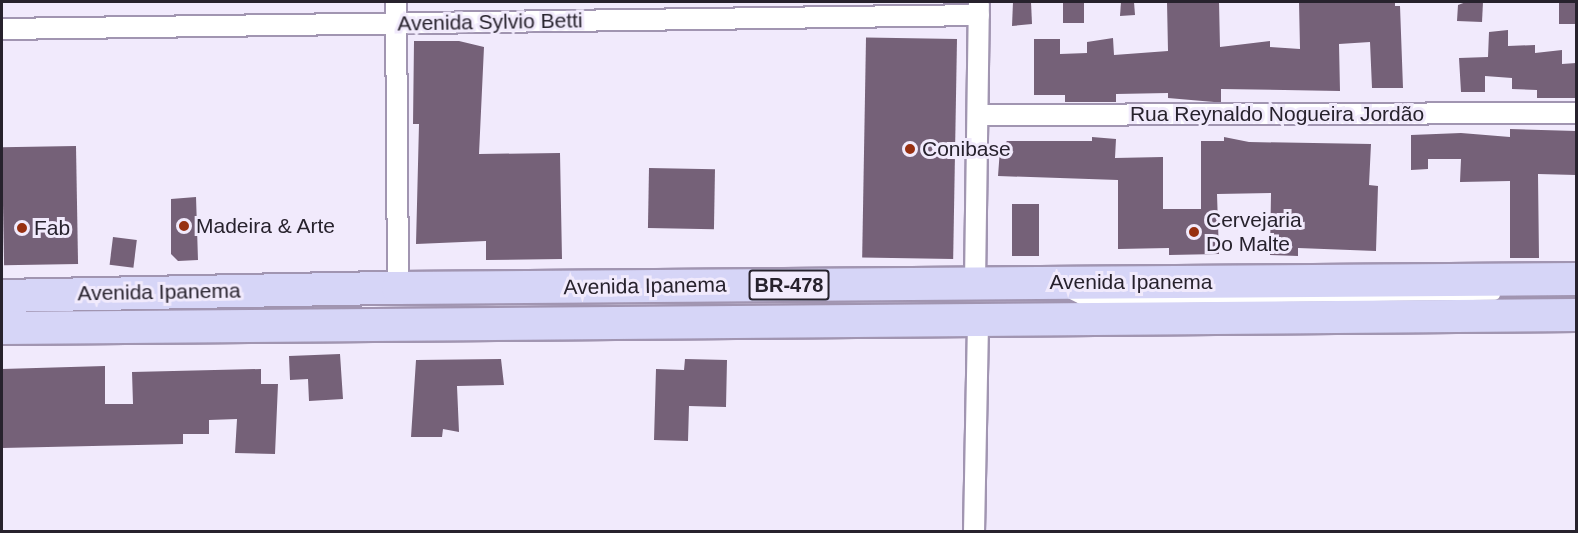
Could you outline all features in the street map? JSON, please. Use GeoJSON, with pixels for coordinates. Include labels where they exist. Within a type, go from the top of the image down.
{"type":"FeatureCollection","features":[{"type":"Feature","properties":{"kind":"main road","name":"Avenida Ipanema"},"geometry":{"type":"LineString","coordinates":[[2,296],[398,288],[1576,279]]}},
{"type":"Feature","properties":{"kind":"main road","name":"Avenida Ipanema"},"geometry":{"type":"LineString","coordinates":[[2,328],[1576,315]]}},
{"type":"Feature","properties":{"kind":"street"},"geometry":{"type":"LineString","coordinates":[[396,2],[398,288]]}},
{"type":"Feature","properties":{"kind":"street"},"geometry":{"type":"LineString","coordinates":[[975,283],[979,8]]}},
{"type":"Feature","properties":{"kind":"street","name":"Avenida Sylvio Betti"},"geometry":{"type":"LineString","coordinates":[[2,29],[396,23],[979,8]]}},
{"type":"Feature","properties":{"kind":"street","name":"Rua Reynaldo Nogueira Jordão"},"geometry":{"type":"LineString","coordinates":[[978,115],[1576,113]]}},
{"type":"Feature","properties":{"kind":"street"},"geometry":{"type":"LineString","coordinates":[[974,531],[978,321]]}},
{"type":"Feature","properties":{"kind":"lane"},"geometry":{"type":"LineString","coordinates":[[1052,283],[1081,300],[1506,295]]}},
{"type":"Feature","properties":{"kind":"lane"},"geometry":{"type":"LineString","coordinates":[[1059,319],[1082,313],[1576,309]]}},
{"type":"Feature","properties":{"kind":"building"},"geometry":{"type":"Polygon","coordinates":[[[1013,2],[1031,2],[1032,24],[1012,26],[1013,2]]]}},
{"type":"Feature","properties":{"kind":"building"},"geometry":{"type":"Polygon","coordinates":[[[1063,2],[1084,2],[1084,23],[1063,23],[1063,2]]]}},
{"type":"Feature","properties":{"kind":"building"},"geometry":{"type":"Polygon","coordinates":[[[1121,2],[1134,2],[1135,15],[1120,16],[1121,2]]]}},
{"type":"Feature","properties":{"kind":"building"},"geometry":{"type":"Polygon","coordinates":[[[1167,2],[1219,2],[1220,47],[1270,41],[1270,47],[1300,49],[1299,2],[1395,2],[1395,6],[1400,6],[1403,88],[1372,88],[1370,42],[1339,44],[1340,91],[1221,89],[1221,102],[1168,98],[1168,93],[1116,94],[1116,102],[1065,102],[1065,95],[1034,95],[1034,39],[1060,39],[1060,54],[1087,53],[1087,42],[1113,38],[1114,55],[1168,51],[1167,2]]]}},
{"type":"Feature","properties":{"kind":"building"},"geometry":{"type":"Polygon","coordinates":[[[1466,2],[1483,2],[1482,22],[1457,21],[1458,5],[1466,2]]]}},
{"type":"Feature","properties":{"kind":"building"},"geometry":{"type":"Polygon","coordinates":[[[1559,2],[1576,2],[1576,24],[1559,24],[1559,2]]]}},
{"type":"Feature","properties":{"kind":"building"},"geometry":{"type":"Polygon","coordinates":[[[1508,30],[1508,46],[1535,45],[1535,53],[1562,50],[1562,64],[1576,63],[1576,98],[1537,98],[1537,90],[1512,89],[1512,78],[1485,76],[1485,92],[1461,92],[1459,58],[1488,57],[1489,32],[1508,30]]]}},
{"type":"Feature","properties":{"kind":"building","name":"Conibase"},"geometry":{"type":"Polygon","coordinates":[[[866,37],[957,39],[953,259],[862,257],[866,37]]]}},
{"type":"Feature","properties":{"kind":"building"},"geometry":{"type":"Polygon","coordinates":[[[414,41],[459,41],[484,47],[479,154],[560,153],[562,259],[486,260],[486,241],[416,244],[419,124],[413,124],[414,41]]]}},
{"type":"Feature","properties":{"kind":"building"},"geometry":{"type":"Polygon","coordinates":[[[1510,129],[1576,131],[1576,175],[1538,174],[1539,258],[1510,258],[1510,181],[1460,182],[1461,159],[1428,159],[1428,169],[1411,170],[1411,135],[1461,133],[1510,137],[1510,129]]]}},
{"type":"Feature","properties":{"kind":"building"},"geometry":{"type":"Polygon","coordinates":[[[1092,137],[1116,139],[1115,158],[1163,157],[1163,209],[1201,209],[1201,141],[1224,141],[1224,137],[1249,142],[1371,144],[1369,185],[1378,186],[1376,251],[1298,248],[1298,256],[1270,255],[1271,193],[1217,194],[1219,254],[1169,255],[1169,248],[1118,249],[1118,180],[998,176],[1000,149],[1007,141],[1092,141],[1092,137]]]}},
{"type":"Feature","properties":{"kind":"building"},"geometry":{"type":"Polygon","coordinates":[[[76,146],[78,264],[4,265],[2,147],[76,146]]]}},
{"type":"Feature","properties":{"kind":"building"},"geometry":{"type":"Polygon","coordinates":[[[649,168],[715,169],[714,229],[648,228],[649,168]]]}},
{"type":"Feature","properties":{"kind":"building","name":"Madeira & Arte"},"geometry":{"type":"Polygon","coordinates":[[[196,197],[198,260],[178,261],[171,254],[171,199],[196,197]]]}},
{"type":"Feature","properties":{"kind":"building"},"geometry":{"type":"Polygon","coordinates":[[[1012,204],[1039,204],[1039,256],[1012,256],[1012,204]]]}},
{"type":"Feature","properties":{"kind":"building"},"geometry":{"type":"Polygon","coordinates":[[[113,237],[137,240],[133,268],[110,265],[113,237]]]}},
{"type":"Feature","properties":{"kind":"building"},"geometry":{"type":"Polygon","coordinates":[[[340,354],[343,399],[309,401],[308,379],[290,380],[289,356],[340,354]]]}},
{"type":"Feature","properties":{"kind":"building"},"geometry":{"type":"Polygon","coordinates":[[[501,359],[504,385],[457,386],[459,432],[443,429],[442,437],[411,437],[416,360],[501,359]]]}},
{"type":"Feature","properties":{"kind":"building"},"geometry":{"type":"Polygon","coordinates":[[[685,359],[727,360],[726,407],[689,406],[688,441],[654,440],[656,369],[684,370],[685,359]]]}},
{"type":"Feature","properties":{"kind":"building"},"geometry":{"type":"Polygon","coordinates":[[[105,366],[105,404],[133,404],[132,372],[261,369],[261,384],[278,384],[275,454],[235,453],[237,419],[209,420],[209,434],[183,434],[183,444],[2,448],[2,369],[105,366]]]}},
{"type":"Feature","properties":{"kind":"place","name":"Conibase"},"geometry":{"type":"Point","coordinates":[910,149]}},
{"type":"Feature","properties":{"kind":"place","name":"Madeira & Arte"},"geometry":{"type":"Point","coordinates":[184,226]}},
{"type":"Feature","properties":{"kind":"place","name":"Fab"},"geometry":{"type":"Point","coordinates":[22,228]}},
{"type":"Feature","properties":{"kind":"place","name":"Cervejaria Do Malte"},"geometry":{"type":"Point","coordinates":[1194,232]}}]}
